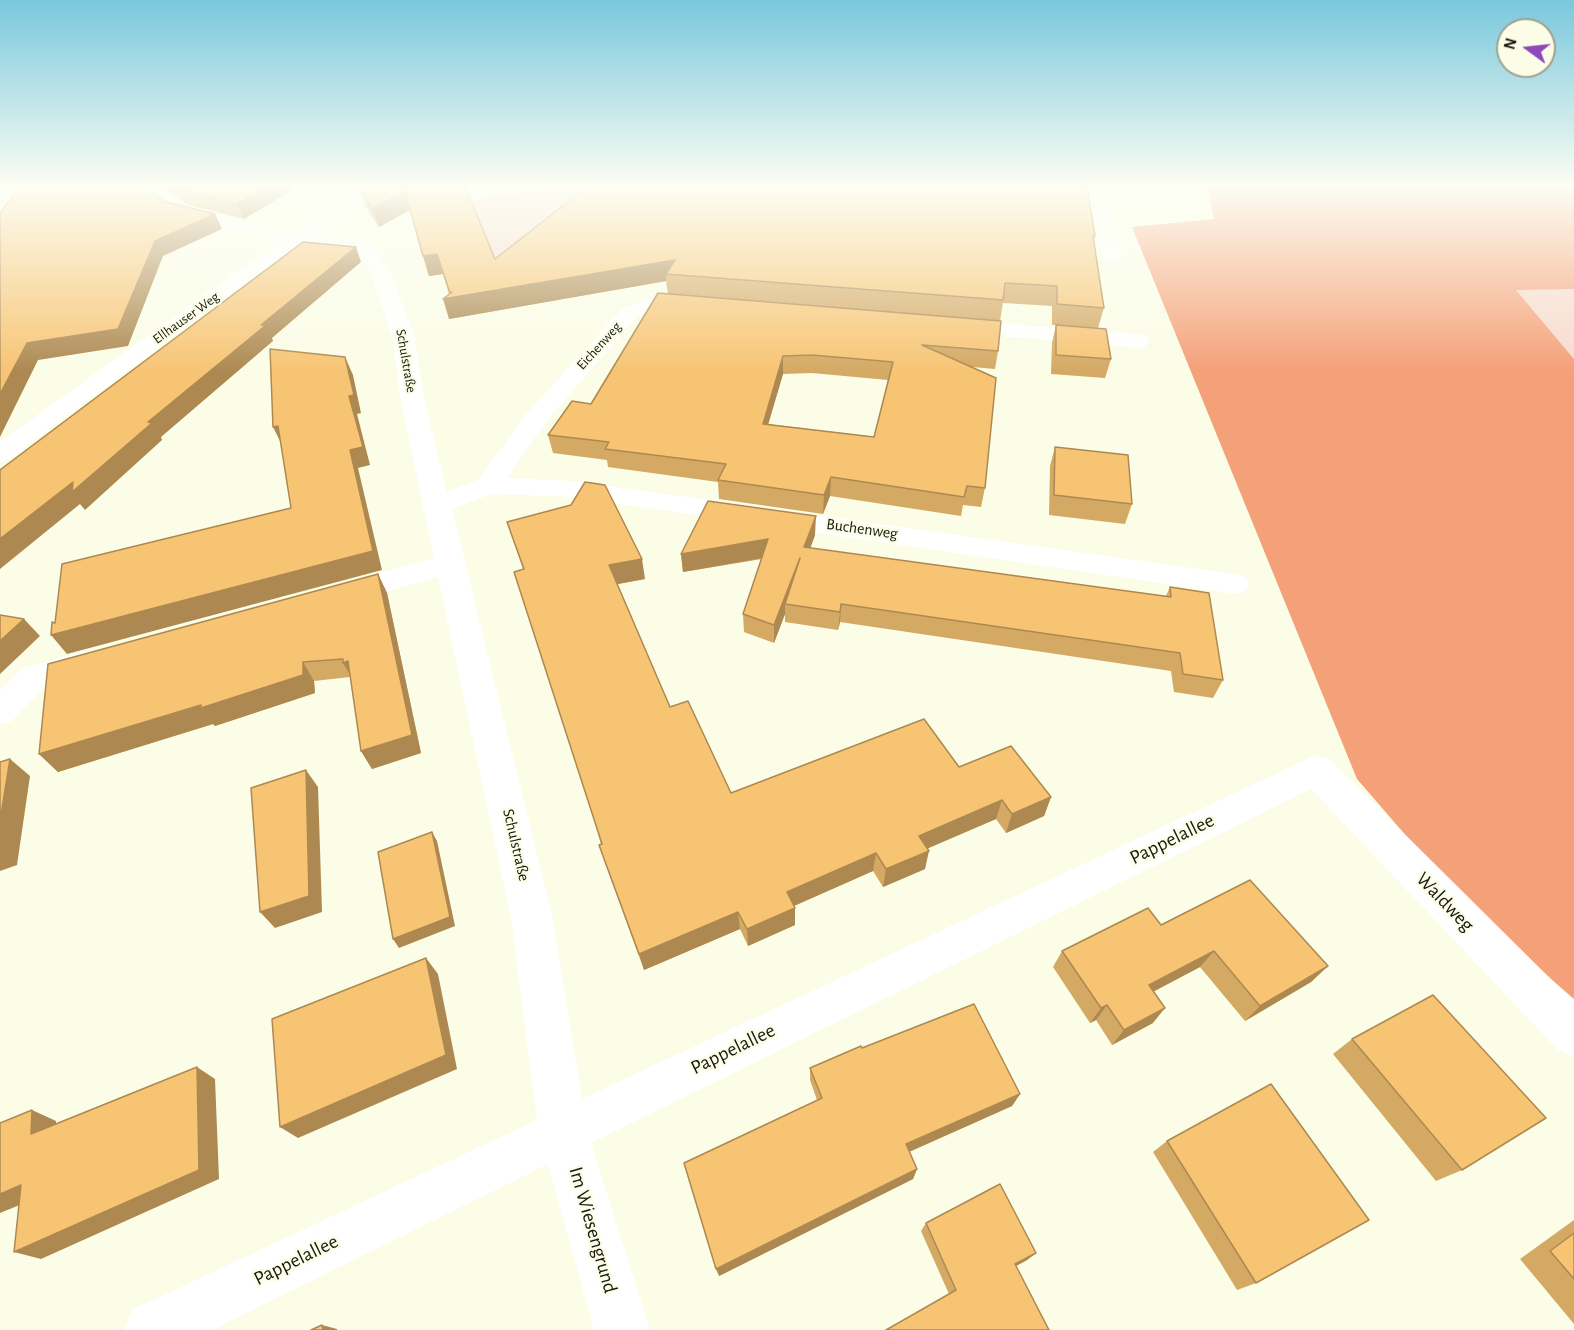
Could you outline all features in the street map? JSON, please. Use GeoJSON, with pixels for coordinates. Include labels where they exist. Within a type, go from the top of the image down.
{"type":"FeatureCollection","features":[{"type":"Feature","properties":{"kind":"street","name":"Ellhauser Weg"},"geometry":{"type":"LineString","coordinates":[[0,454],[237,280],[287,248]]}},
{"type":"Feature","properties":{"kind":"street","name":"Schulstraße"},"geometry":{"type":"LineString","coordinates":[[360,248],[366,250],[380,272],[403,334],[413,402],[532,919],[563,1130]]}},
{"type":"Feature","properties":{"kind":"street"},"geometry":{"type":"LineString","coordinates":[[1110,248],[1113,258]]}},
{"type":"Feature","properties":{"kind":"street","name":"Eichenweg"},"geometry":{"type":"LineString","coordinates":[[488,486],[536,418],[630,312],[658,302],[717,307]]}},
{"type":"Feature","properties":{"kind":"street"},"geometry":{"type":"LineString","coordinates":[[939,325],[1138,341]]}},
{"type":"Feature","properties":{"kind":"street"},"geometry":{"type":"LineString","coordinates":[[437,505],[488,486]]}},
{"type":"Feature","properties":{"kind":"street","name":"Buchenweg"},"geometry":{"type":"LineString","coordinates":[[488,486],[573,489],[1235,584]]}},
{"type":"Feature","properties":{"kind":"street"},"geometry":{"type":"LineString","coordinates":[[312,601],[451,563]]}},
{"type":"Feature","properties":{"kind":"street"},"geometry":{"type":"LineString","coordinates":[[0,711],[34,677],[115,655]]}},
{"type":"Feature","properties":{"kind":"street","name":"Pappelallee"},"geometry":{"type":"LineString","coordinates":[[152,1330],[563,1130],[1316,770]]}},
{"type":"Feature","properties":{"kind":"street","name":"Waldweg"},"geometry":{"type":"LineString","coordinates":[[1316,770],[1574,1034]]}},
{"type":"Feature","properties":{"kind":"street","name":"Im Wiesengrund"},"geometry":{"type":"LineString","coordinates":[[563,1130],[622,1330]]}},
{"type":"Feature","properties":{"kind":"shaded area"},"geometry":{"type":"Polygon","coordinates":[[[480,248],[513,248],[484,266],[480,248]]]}},
{"type":"Feature","properties":{"kind":"shaded area"},"geometry":{"type":"Polygon","coordinates":[[[1141,248],[1574,248],[1574,289],[1516,290],[1574,359],[1574,999],[1466,905],[1357,779],[1141,248]]]}},
{"type":"Feature","properties":{"kind":"shaded area"},"geometry":{"type":"Polygon","coordinates":[[[1515,289],[1574,289],[1574,359],[1515,289]]]}},
{"type":"Feature","properties":{"kind":"building"},"geometry":{"type":"Polygon","coordinates":[[[0,248],[152,248],[118,329],[27,343],[0,394],[0,248]]]}},
{"type":"Feature","properties":{"kind":"building"},"geometry":{"type":"Polygon","coordinates":[[[295,248],[355,248],[148,422],[152,423],[72,492],[73,482],[0,539],[0,470],[295,248]]]}},
{"type":"Feature","properties":{"kind":"building"},"geometry":{"type":"Polygon","coordinates":[[[421,248],[491,248],[495,259],[509,248],[1095,248],[1104,308],[1057,304],[1057,286],[1005,283],[1003,300],[666,274],[675,260],[443,299],[452,292],[450,293],[437,254],[423,256],[421,248]]]}},
{"type":"Feature","properties":{"kind":"building"},"geometry":{"type":"Polygon","coordinates":[[[658,293],[1001,321],[998,351],[922,345],[996,378],[985,488],[967,486],[964,497],[831,477],[824,495],[718,480],[726,464],[605,449],[609,442],[548,435],[572,401],[591,404],[658,293]],[[812,355],[783,356],[763,424],[874,437],[893,362],[812,355]]]}},
{"type":"Feature","properties":{"kind":"building"},"geometry":{"type":"Polygon","coordinates":[[[1056,325],[1106,329],[1111,359],[1056,355],[1056,325]]]}},
{"type":"Feature","properties":{"kind":"building"},"geometry":{"type":"Polygon","coordinates":[[[270,349],[345,357],[354,395],[349,396],[363,447],[350,450],[373,551],[51,635],[52,622],[55,623],[62,564],[291,508],[278,426],[273,427],[270,349]]]}},
{"type":"Feature","properties":{"kind":"building"},"geometry":{"type":"Polygon","coordinates":[[[1055,447],[1128,455],[1132,504],[1054,495],[1055,447]]]}},
{"type":"Feature","properties":{"kind":"building"},"geometry":{"type":"Polygon","coordinates":[[[585,482],[605,485],[642,559],[609,565],[670,707],[688,701],[731,793],[924,719],[959,767],[1011,746],[1051,797],[1012,814],[1002,800],[919,836],[929,851],[886,869],[876,853],[787,892],[795,908],[747,929],[738,912],[639,954],[599,845],[602,844],[514,572],[524,569],[507,522],[571,505],[585,482]]]}},
{"type":"Feature","properties":{"kind":"building"},"geometry":{"type":"Polygon","coordinates":[[[708,501],[816,516],[804,547],[1171,597],[1170,587],[1209,593],[1223,680],[1183,674],[1180,653],[841,604],[840,612],[785,604],[800,558],[774,625],[743,614],[768,539],[681,554],[708,501]]]}},
{"type":"Feature","properties":{"kind":"building"},"geometry":{"type":"Polygon","coordinates":[[[378,574],[412,735],[361,751],[348,661],[343,663],[343,659],[303,662],[303,675],[201,708],[201,705],[39,754],[48,664],[378,574]]]}},
{"type":"Feature","properties":{"kind":"building"},"geometry":{"type":"Polygon","coordinates":[[[0,615],[24,619],[0,641],[0,615]]]}},
{"type":"Feature","properties":{"kind":"building"},"geometry":{"type":"Polygon","coordinates":[[[10,759],[0,821],[0,762],[10,759]]]}},
{"type":"Feature","properties":{"kind":"building"},"geometry":{"type":"Polygon","coordinates":[[[306,770],[309,896],[260,912],[251,788],[306,770]]]}},
{"type":"Feature","properties":{"kind":"building"},"geometry":{"type":"Polygon","coordinates":[[[432,832],[450,917],[393,939],[378,852],[432,832]]]}},
{"type":"Feature","properties":{"kind":"building"},"geometry":{"type":"Polygon","coordinates":[[[1250,880],[1328,966],[1260,1006],[1214,951],[1149,985],[1165,1008],[1124,1030],[1107,1005],[1101,1008],[1062,951],[1148,908],[1161,925],[1250,880]]]}},
{"type":"Feature","properties":{"kind":"building"},"geometry":{"type":"Polygon","coordinates":[[[426,958],[446,1055],[280,1127],[272,1019],[426,958]]]}},
{"type":"Feature","properties":{"kind":"building"},"geometry":{"type":"Polygon","coordinates":[[[1433,995],[1546,1118],[1462,1170],[1352,1039],[1433,995]]]}},
{"type":"Feature","properties":{"kind":"building"},"geometry":{"type":"Polygon","coordinates":[[[974,1004],[1020,1094],[906,1144],[917,1169],[716,1269],[684,1163],[822,1098],[810,1068],[861,1046],[862,1048],[974,1004]]]}},
{"type":"Feature","properties":{"kind":"building"},"geometry":{"type":"Polygon","coordinates":[[[197,1067],[199,1170],[14,1252],[21,1185],[0,1194],[0,1123],[32,1110],[31,1134],[197,1067]]]}},
{"type":"Feature","properties":{"kind":"building"},"geometry":{"type":"Polygon","coordinates":[[[1271,1084],[1369,1220],[1256,1283],[1167,1141],[1271,1084]]]}},
{"type":"Feature","properties":{"kind":"building"},"geometry":{"type":"Polygon","coordinates":[[[1000,1184],[1036,1253],[1015,1264],[1049,1330],[886,1330],[956,1290],[926,1223],[1000,1184]]]}},
{"type":"Feature","properties":{"kind":"building"},"geometry":{"type":"Polygon","coordinates":[[[1574,1233],[1574,1279],[1550,1251],[1574,1233]]]}},
{"type":"Feature","properties":{"kind":"building"},"geometry":{"type":"Polygon","coordinates":[[[322,1325],[323,1330],[311,1330],[322,1325]]]}}]}
